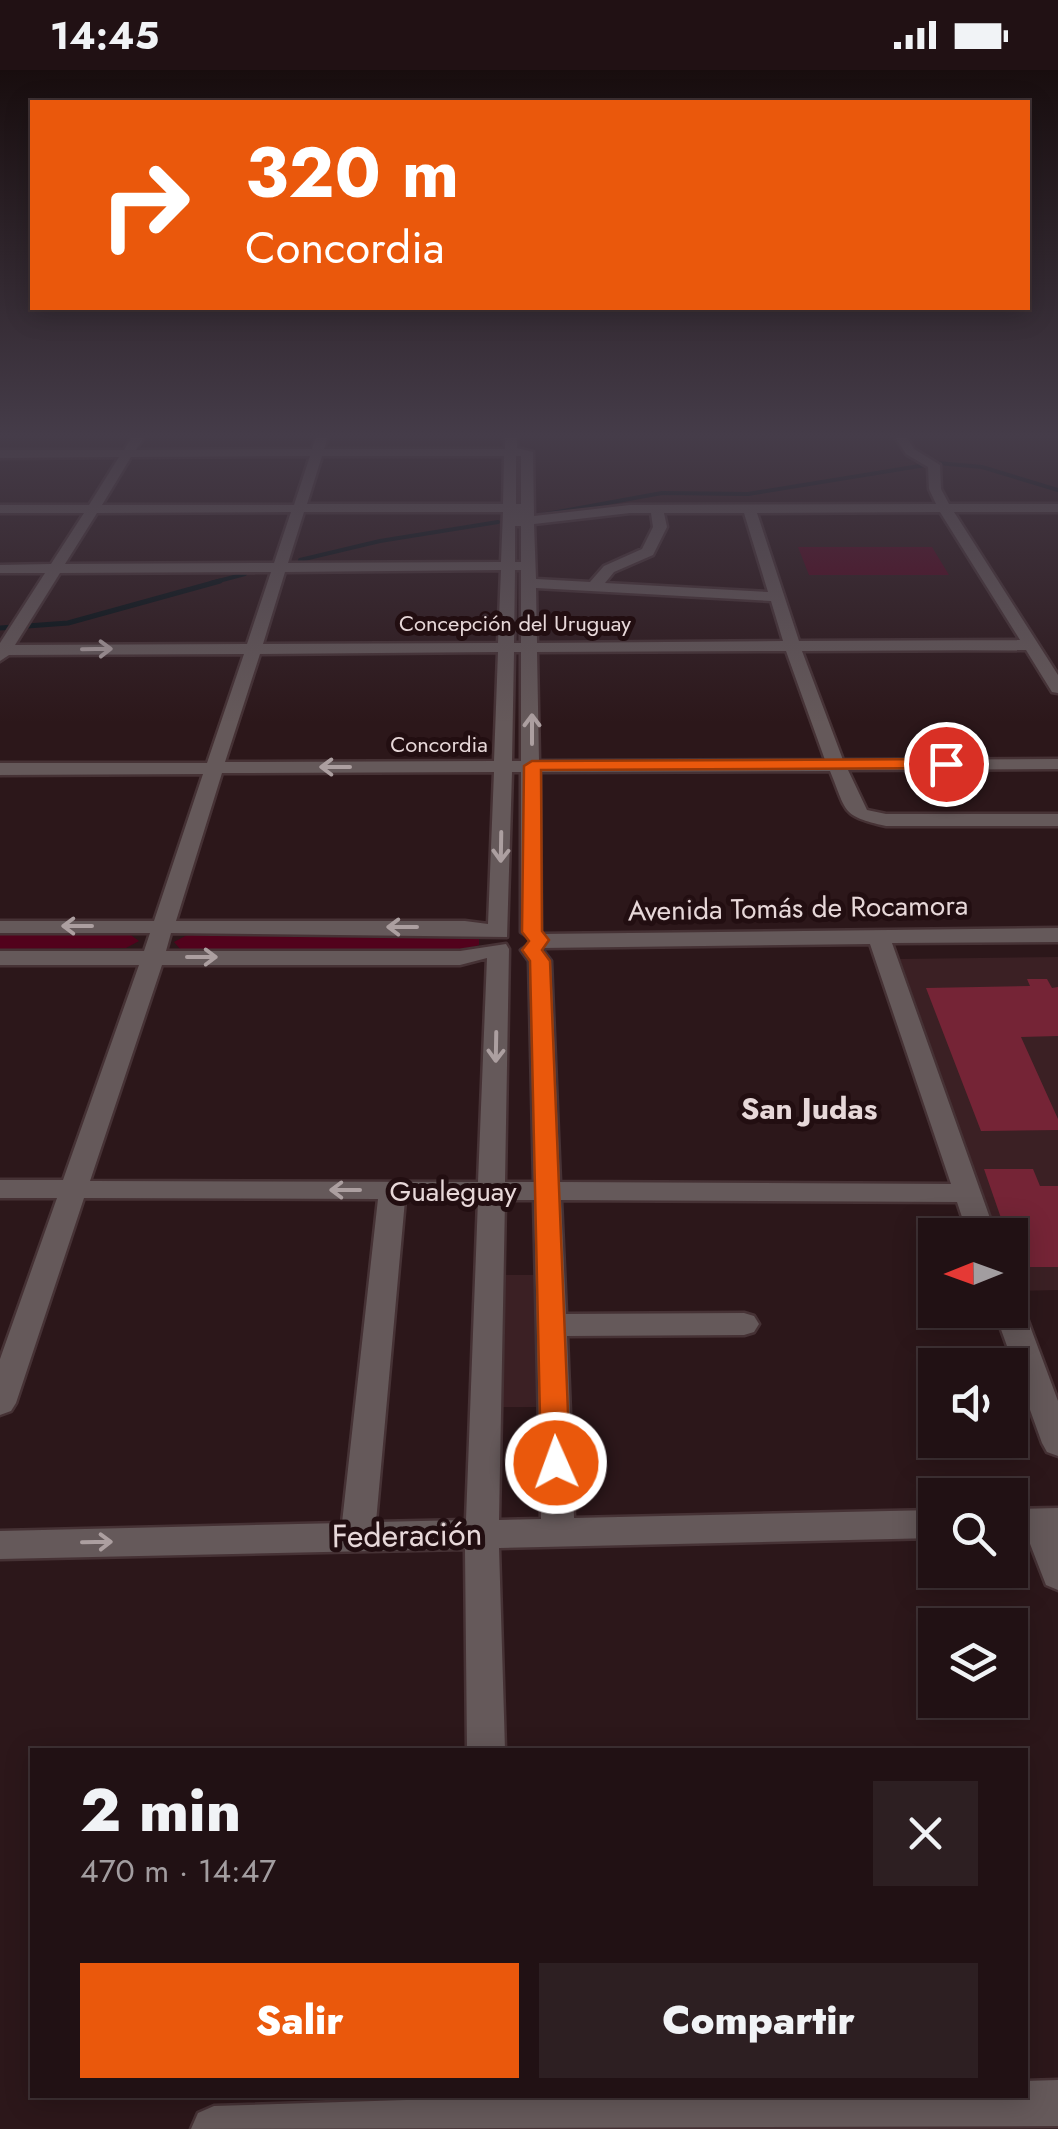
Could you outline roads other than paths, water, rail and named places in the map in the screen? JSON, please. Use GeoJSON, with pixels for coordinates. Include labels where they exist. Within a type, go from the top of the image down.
{"type":"FeatureCollection","features":[{"type":"Feature","properties":{"kind":"street"},"geometry":{"type":"LineString","coordinates":[[1,652],[80,530]]}},
{"type":"Feature","properties":{"kind":"street"},"geometry":{"type":"LineString","coordinates":[[0,1403],[153,957],[293,530]]}},
{"type":"Feature","properties":{"kind":"street"},"geometry":{"type":"LineString","coordinates":[[486,1748],[482,1533],[506,645],[509,566],[515,530]]}},
{"type":"Feature","properties":{"kind":"street"},"geometry":{"type":"LineString","coordinates":[[521,530],[530,574],[534,941],[540,961],[558,1532]]}},
{"type":"Feature","properties":{"kind":"street"},"geometry":{"type":"LineString","coordinates":[[594,586],[608,569],[648,552],[659,530]]}},
{"type":"Feature","properties":{"kind":"street"},"geometry":{"type":"LineString","coordinates":[[756,530],[790,644],[834,765],[859,814],[874,819],[1058,820]]}},
{"type":"Feature","properties":{"kind":"street"},"geometry":{"type":"LineString","coordinates":[[958,530],[1058,688]]}},
{"type":"Feature","properties":{"kind":"street"},"geometry":{"type":"LineString","coordinates":[[0,570],[509,566],[594,586],[778,596]]}},
{"type":"Feature","properties":{"kind":"street","name":"Concepción del Uruguay"},"geometry":{"type":"LineString","coordinates":[[1,652],[790,644],[1035,652],[1058,658]]}},
{"type":"Feature","properties":{"kind":"street","name":"Concordia"},"geometry":{"type":"LineString","coordinates":[[0,769],[1058,764]]}},
{"type":"Feature","properties":{"kind":"street"},"geometry":{"type":"LineString","coordinates":[[0,926],[465,927],[499,941]]}},
{"type":"Feature","properties":{"kind":"street","name":"Avenida Tomás de Rocamora"},"geometry":{"type":"LineString","coordinates":[[499,941],[516,928],[534,941],[1058,935]]}},
{"type":"Feature","properties":{"kind":"street"},"geometry":{"type":"LineString","coordinates":[[879,937],[976,1218]]}},
{"type":"Feature","properties":{"kind":"street"},"geometry":{"type":"LineString","coordinates":[[0,958],[460,958],[499,941]]}},
{"type":"Feature","properties":{"kind":"street","name":"Gualeguay"},"geometry":{"type":"LineString","coordinates":[[0,1189],[966,1193]]}},
{"type":"Feature","properties":{"kind":"street"},"geometry":{"type":"LineString","coordinates":[[358,1536],[392,1190]]}},
{"type":"Feature","properties":{"kind":"street"},"geometry":{"type":"LineString","coordinates":[[552,1325],[744,1324]]}},
{"type":"Feature","properties":{"kind":"street"},"geometry":{"type":"LineString","coordinates":[[1016,1328],[1058,1443]]}},
{"type":"Feature","properties":{"kind":"street"},"geometry":{"type":"LineString","coordinates":[[1036,1522],[1058,1575]]}},
{"type":"Feature","properties":{"kind":"street","name":"Federación"},"geometry":{"type":"LineString","coordinates":[[0,1545],[918,1524]]}},
{"type":"Feature","properties":{"kind":"street"},"geometry":{"type":"LineString","coordinates":[[214,2129],[493,2116],[1058,2103]]}},
{"type":"Feature","properties":{"kind":"waterway"},"geometry":{"type":"LineString","coordinates":[[300,560],[448,530]]}},
{"type":"Feature","properties":{"kind":"waterway"},"geometry":{"type":"LineString","coordinates":[[211,583],[245,574]]}},
{"type":"Feature","properties":{"kind":"waterway"},"geometry":{"type":"LineString","coordinates":[[0,628],[68,623],[220,581]]}},
{"type":"Feature","properties":{"kind":"district","name":"San Judas"},"geometry":{"type":"Point","coordinates":[809,1108]}}]}
